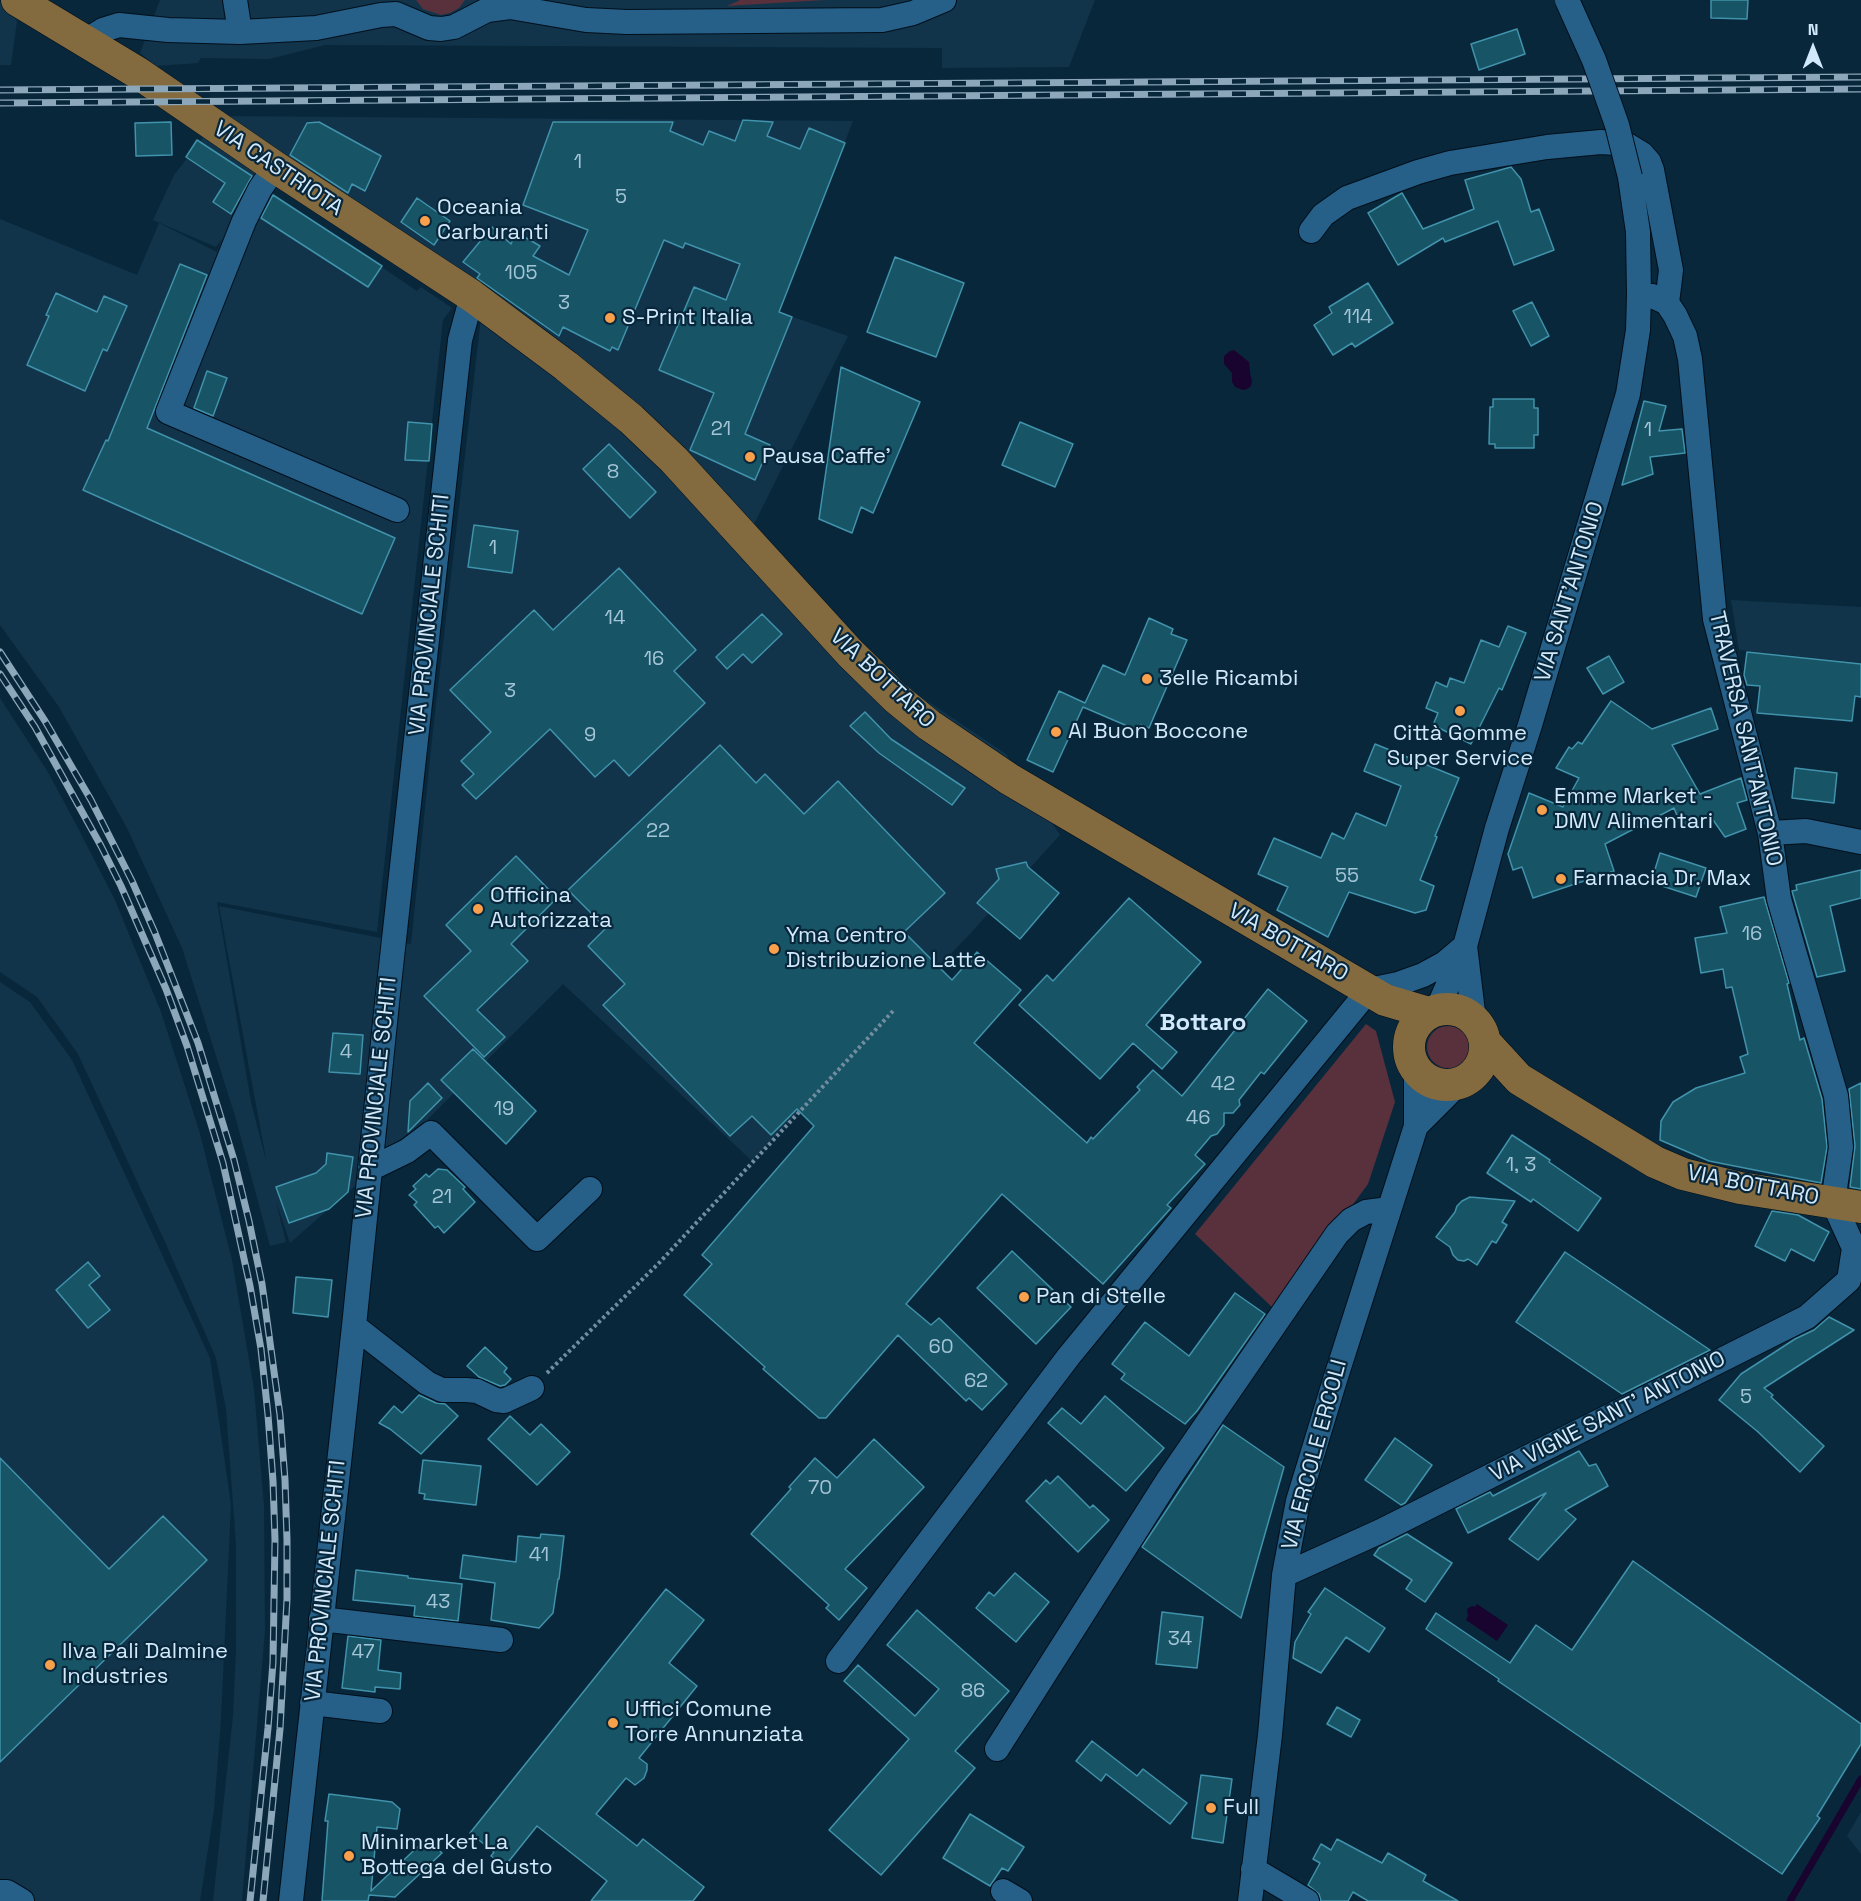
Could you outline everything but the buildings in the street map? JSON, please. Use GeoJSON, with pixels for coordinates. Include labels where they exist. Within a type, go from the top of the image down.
{"type":"FeatureCollection","features":[{"type":"Feature","properties":{"kind":"main road","name":"VIA CASTRIOTA"},"geometry":{"type":"LineString","coordinates":[[24,2],[138,73],[275,167],[472,296]]}},
{"type":"Feature","properties":{"kind":"main road","name":"VIA BOTTARO"},"geometry":{"type":"LineString","coordinates":[[472,296],[566,366],[674,459],[850,653],[896,698],[929,725],[1009,779],[1377,995],[1433,1012]]}},
{"type":"Feature","properties":{"kind":"main road"},"geometry":{"type":"LineString","coordinates":[[1377,995],[1412,1057],[1425,1079],[1447,1086],[1466,1080],[1481,1066],[1485,1054],[1480,1031],[1457,1010],[1447,1009],[1433,1012],[1419,1021],[1412,1032],[1412,1057]]}},
{"type":"Feature","properties":{"kind":"main road","name":"VIA BOTTARO"},"geometry":{"type":"LineString","coordinates":[[1480,1031],[1519,1079],[1655,1162],[1683,1174],[1740,1188],[1847,1204]]}},
{"type":"Feature","properties":{"kind":"main road","name":"VIA BOTTARO"},"geometry":{"type":"LineString","coordinates":[[1466,1080],[1519,1079]]}},
{"type":"Feature","properties":{"kind":"street"},"geometry":{"type":"LineString","coordinates":[[235,0],[240,32]]}},
{"type":"Feature","properties":{"kind":"street"},"geometry":{"type":"LineString","coordinates":[[361,18],[380,0]]}},
{"type":"Feature","properties":{"kind":"street"},"geometry":{"type":"LineString","coordinates":[[85,41],[103,30],[119,25],[168,30],[240,32],[316,28],[361,18],[396,14],[429,28],[441,29],[454,27],[487,10],[505,4],[586,20],[627,22],[882,20],[913,13],[944,0]]}},
{"type":"Feature","properties":{"kind":"street","name":"VIA SANT'ANTONIO"},"geometry":{"type":"LineString","coordinates":[[1433,1012],[1465,946],[1497,828],[1625,406],[1638,330],[1638,232],[1630,177],[1617,125],[1594,60],[1567,0]]}},
{"type":"Feature","properties":{"kind":"street"},"geometry":{"type":"LineString","coordinates":[[1311,231],[1323,214],[1347,198],[1418,172],[1450,163],[1547,147],[1616,142],[1629,146],[1642,154],[1653,170],[1671,270],[1667,303],[1653,296],[1639,295]]}},
{"type":"Feature","properties":{"kind":"street"},"geometry":{"type":"LineString","coordinates":[[275,167],[260,189],[244,221],[168,411],[397,510]]}},
{"type":"Feature","properties":{"kind":"street","name":"VIA PROVINCIALE SCHITI"},"geometry":{"type":"LineString","coordinates":[[291,1901],[459,351],[472,296]]}},
{"type":"Feature","properties":{"kind":"street","name":"TRAVERSA SANT'ANTONIO"},"geometry":{"type":"LineString","coordinates":[[1667,303],[1685,336],[1690,359],[1715,618],[1770,833],[1779,899],[1836,1096],[1847,1204]]}},
{"type":"Feature","properties":{"kind":"street"},"geometry":{"type":"LineString","coordinates":[[1770,833],[1806,831],[1861,842]]}},
{"type":"Feature","properties":{"kind":"street"},"geometry":{"type":"LineString","coordinates":[[838,1661],[1069,1356],[1377,995],[1445,963],[1465,946]]}},
{"type":"Feature","properties":{"kind":"street","name":"VIA SANT'ANTONIO"},"geometry":{"type":"LineString","coordinates":[[1465,946],[1480,1031]]}},
{"type":"Feature","properties":{"kind":"street","name":"VIA ERCOLE ERCOLI"},"geometry":{"type":"LineString","coordinates":[[1250,1901],[1270,1734],[1284,1575],[1298,1501],[1416,1126],[1412,1057]]}},
{"type":"Feature","properties":{"kind":"street","name":"VIA ERCOLE ERCOLI"},"geometry":{"type":"LineString","coordinates":[[1416,1126],[1466,1080]]}},
{"type":"Feature","properties":{"kind":"street"},"geometry":{"type":"LineString","coordinates":[[370,1169],[406,1151],[431,1133],[537,1239],[590,1189]]}},
{"type":"Feature","properties":{"kind":"street","name":"VIA VIGNE SANT' ANTONIO"},"geometry":{"type":"LineString","coordinates":[[1284,1575],[1381,1532],[1807,1317],[1849,1280],[1854,1248],[1847,1204]]}},
{"type":"Feature","properties":{"kind":"street"},"geometry":{"type":"LineString","coordinates":[[997,1749],[1168,1479],[1336,1234],[1351,1220],[1366,1212],[1389,1209]]}},
{"type":"Feature","properties":{"kind":"street"},"geometry":{"type":"LineString","coordinates":[[354,1326],[427,1383],[442,1390],[477,1391],[496,1400],[504,1401],[532,1388]]}},
{"type":"Feature","properties":{"kind":"street"},"geometry":{"type":"LineString","coordinates":[[321,1619],[501,1640]]}},
{"type":"Feature","properties":{"kind":"street"},"geometry":{"type":"LineString","coordinates":[[312,1703],[380,1711]]}},
{"type":"Feature","properties":{"kind":"street"},"geometry":{"type":"LineString","coordinates":[[1253,1869],[1307,1901]]}},
{"type":"Feature","properties":{"kind":"path"},"geometry":{"type":"LineString","coordinates":[[532,1388],[660,1262],[893,1011]]}},
{"type":"Feature","properties":{"kind":"shaded area"},"geometry":{"type":"Polygon","coordinates":[[[160,0],[1095,0],[1069,67],[942,68],[942,48],[325,45],[269,59],[201,58],[198,63],[156,66],[140,53],[160,0]]]}},
{"type":"Feature","properties":{"kind":"shaded area"},"geometry":{"type":"Polygon","coordinates":[[[416,0],[465,0],[459,8],[441,15],[423,9],[416,0]]]}},
{"type":"Feature","properties":{"kind":"shaded area"},"geometry":{"type":"Polygon","coordinates":[[[740,0],[825,0],[727,6],[740,0]]]}},
{"type":"Feature","properties":{"kind":"shaded area"},"geometry":{"type":"Polygon","coordinates":[[[0,2],[17,21],[11,65],[0,65],[0,2]]]}},
{"type":"Feature","properties":{"kind":"shaded area"},"geometry":{"type":"Polygon","coordinates":[[[220,116],[853,121],[779,312],[848,336],[754,524],[881,664],[920,696],[1006,754],[1060,835],[969,935],[752,1161],[563,984],[405,1142],[290,1243],[276,1202],[286,1242],[270,1246],[235,1116],[182,948],[127,828],[59,707],[0,625],[0,219],[137,275],[159,223],[217,252],[222,239],[216,247],[153,220],[174,175],[220,116]],[[259,171],[261,207],[273,193],[417,291],[421,287],[452,308],[443,320],[377,932],[217,902],[251,1102],[267,1164],[219,906],[411,944],[433,730],[481,318],[259,171]]]}},
{"type":"Feature","properties":{"kind":"shaded area"},"geometry":{"type":"Polygon","coordinates":[[[1234,350],[1249,362],[1252,381],[1251,386],[1247,389],[1235,387],[1232,382],[1232,373],[1224,364],[1224,356],[1234,350]]]}},
{"type":"Feature","properties":{"kind":"shaded area"},"geometry":{"type":"Polygon","coordinates":[[[1731,600],[1861,607],[1861,663],[1739,650],[1731,600]]]}},
{"type":"Feature","properties":{"kind":"shaded area"},"geometry":{"type":"Polygon","coordinates":[[[0,698],[48,772],[115,900],[161,1012],[199,1130],[232,1260],[254,1389],[264,1505],[265,1631],[242,1901],[213,1901],[233,1715],[236,1650],[236,1545],[226,1409],[216,1358],[78,1054],[37,997],[0,972],[0,698]]]}},
{"type":"Feature","properties":{"kind":"shaded area"},"geometry":{"type":"Polygon","coordinates":[[[0,982],[30,1002],[72,1060],[210,1358],[231,1505],[221,1719],[214,1810],[200,1901],[0,1901],[0,982]]]}},
{"type":"Feature","properties":{"kind":"shaded area"},"geometry":{"type":"Polygon","coordinates":[[[1366,1024],[1376,1031],[1395,1102],[1368,1184],[1275,1310],[1195,1234],[1366,1024]]]}},
{"type":"Feature","properties":{"kind":"shaded area"},"geometry":{"type":"Polygon","coordinates":[[[1448,1026],[1456,1027],[1463,1032],[1468,1039],[1468,1055],[1463,1062],[1456,1067],[1448,1068],[1440,1067],[1433,1062],[1428,1055],[1427,1047],[1428,1039],[1433,1032],[1440,1027],[1448,1026]]]}},
{"type":"Feature","properties":{"kind":"shaded area"},"geometry":{"type":"Polygon","coordinates":[[[1477,1604],[1508,1625],[1497,1641],[1466,1620],[1467,1609],[1477,1604]]]}},
{"type":"Feature","properties":{"kind":"shaded area"},"geometry":{"type":"Polygon","coordinates":[[[1861,1812],[1861,1854],[1847,1836],[1861,1812]]]}},
{"type":"Feature","properties":{"kind":"waterway"},"geometry":{"type":"LineString","coordinates":[[1790,1901],[1861,1779]]}},
{"type":"Feature","properties":{"kind":"railway"},"geometry":{"type":"LineString","coordinates":[[0,90],[1861,77]]}},
{"type":"Feature","properties":{"kind":"railway"},"geometry":{"type":"LineString","coordinates":[[0,103],[1861,89]]}},
{"type":"Feature","properties":{"kind":"railway"},"geometry":{"type":"LineString","coordinates":[[0,652],[45,721],[91,800],[132,881],[155,933],[198,1043],[234,1160],[249,1221],[262,1284],[280,1415],[287,1540],[287,1599],[280,1729],[263,1901]]}},
{"type":"Feature","properties":{"kind":"railway"},"geometry":{"type":"LineString","coordinates":[[0,674],[35,727],[101,846],[166,989],[187,1046],[223,1163],[250,1286],[261,1349],[268,1415],[275,1540],[273,1662],[250,1901]]}},
{"type":"Feature","properties":{"kind":"place","name":"Oceania Carburanti"},"geometry":{"type":"Point","coordinates":[425,221]}},
{"type":"Feature","properties":{"kind":"place","name":"S-Print Italia"},"geometry":{"type":"Point","coordinates":[610,318]}},
{"type":"Feature","properties":{"kind":"place","name":"Pausa Caffe'"},"geometry":{"type":"Point","coordinates":[750,457]}},
{"type":"Feature","properties":{"kind":"place","name":"3elle Ricambi"},"geometry":{"type":"Point","coordinates":[1147,679]}},
{"type":"Feature","properties":{"kind":"place","name":"Città Gomme Super Service"},"geometry":{"type":"Point","coordinates":[1460,711]}},
{"type":"Feature","properties":{"kind":"place","name":"Al Buon Boccone"},"geometry":{"type":"Point","coordinates":[1056,732]}},
{"type":"Feature","properties":{"kind":"place","name":"Emme Market - DMV Alimentari"},"geometry":{"type":"Point","coordinates":[1542,810]}},
{"type":"Feature","properties":{"kind":"place","name":"Farmacia Dr. Max"},"geometry":{"type":"Point","coordinates":[1561,879]}},
{"type":"Feature","properties":{"kind":"place","name":"Officina Autorizzata"},"geometry":{"type":"Point","coordinates":[478,909]}},
{"type":"Feature","properties":{"kind":"place","name":"Yma Centro Distribuzione Latte"},"geometry":{"type":"Point","coordinates":[774,949]}},
{"type":"Feature","properties":{"kind":"place","name":"Pan di Stelle"},"geometry":{"type":"Point","coordinates":[1024,1297]}},
{"type":"Feature","properties":{"kind":"place","name":"Ilva Pali Dalmine Industries"},"geometry":{"type":"Point","coordinates":[50,1665]}},
{"type":"Feature","properties":{"kind":"place","name":"Uffici Comune Torre Annunziata"},"geometry":{"type":"Point","coordinates":[613,1723]}},
{"type":"Feature","properties":{"kind":"place","name":"Full"},"geometry":{"type":"Point","coordinates":[1211,1808]}},
{"type":"Feature","properties":{"kind":"place","name":"Minimarket La Bottega del Gusto"},"geometry":{"type":"Point","coordinates":[349,1856]}},
{"type":"Feature","properties":{"kind":"district","name":"Bottaro"},"geometry":{"type":"Point","coordinates":[1203,1023]}}]}
